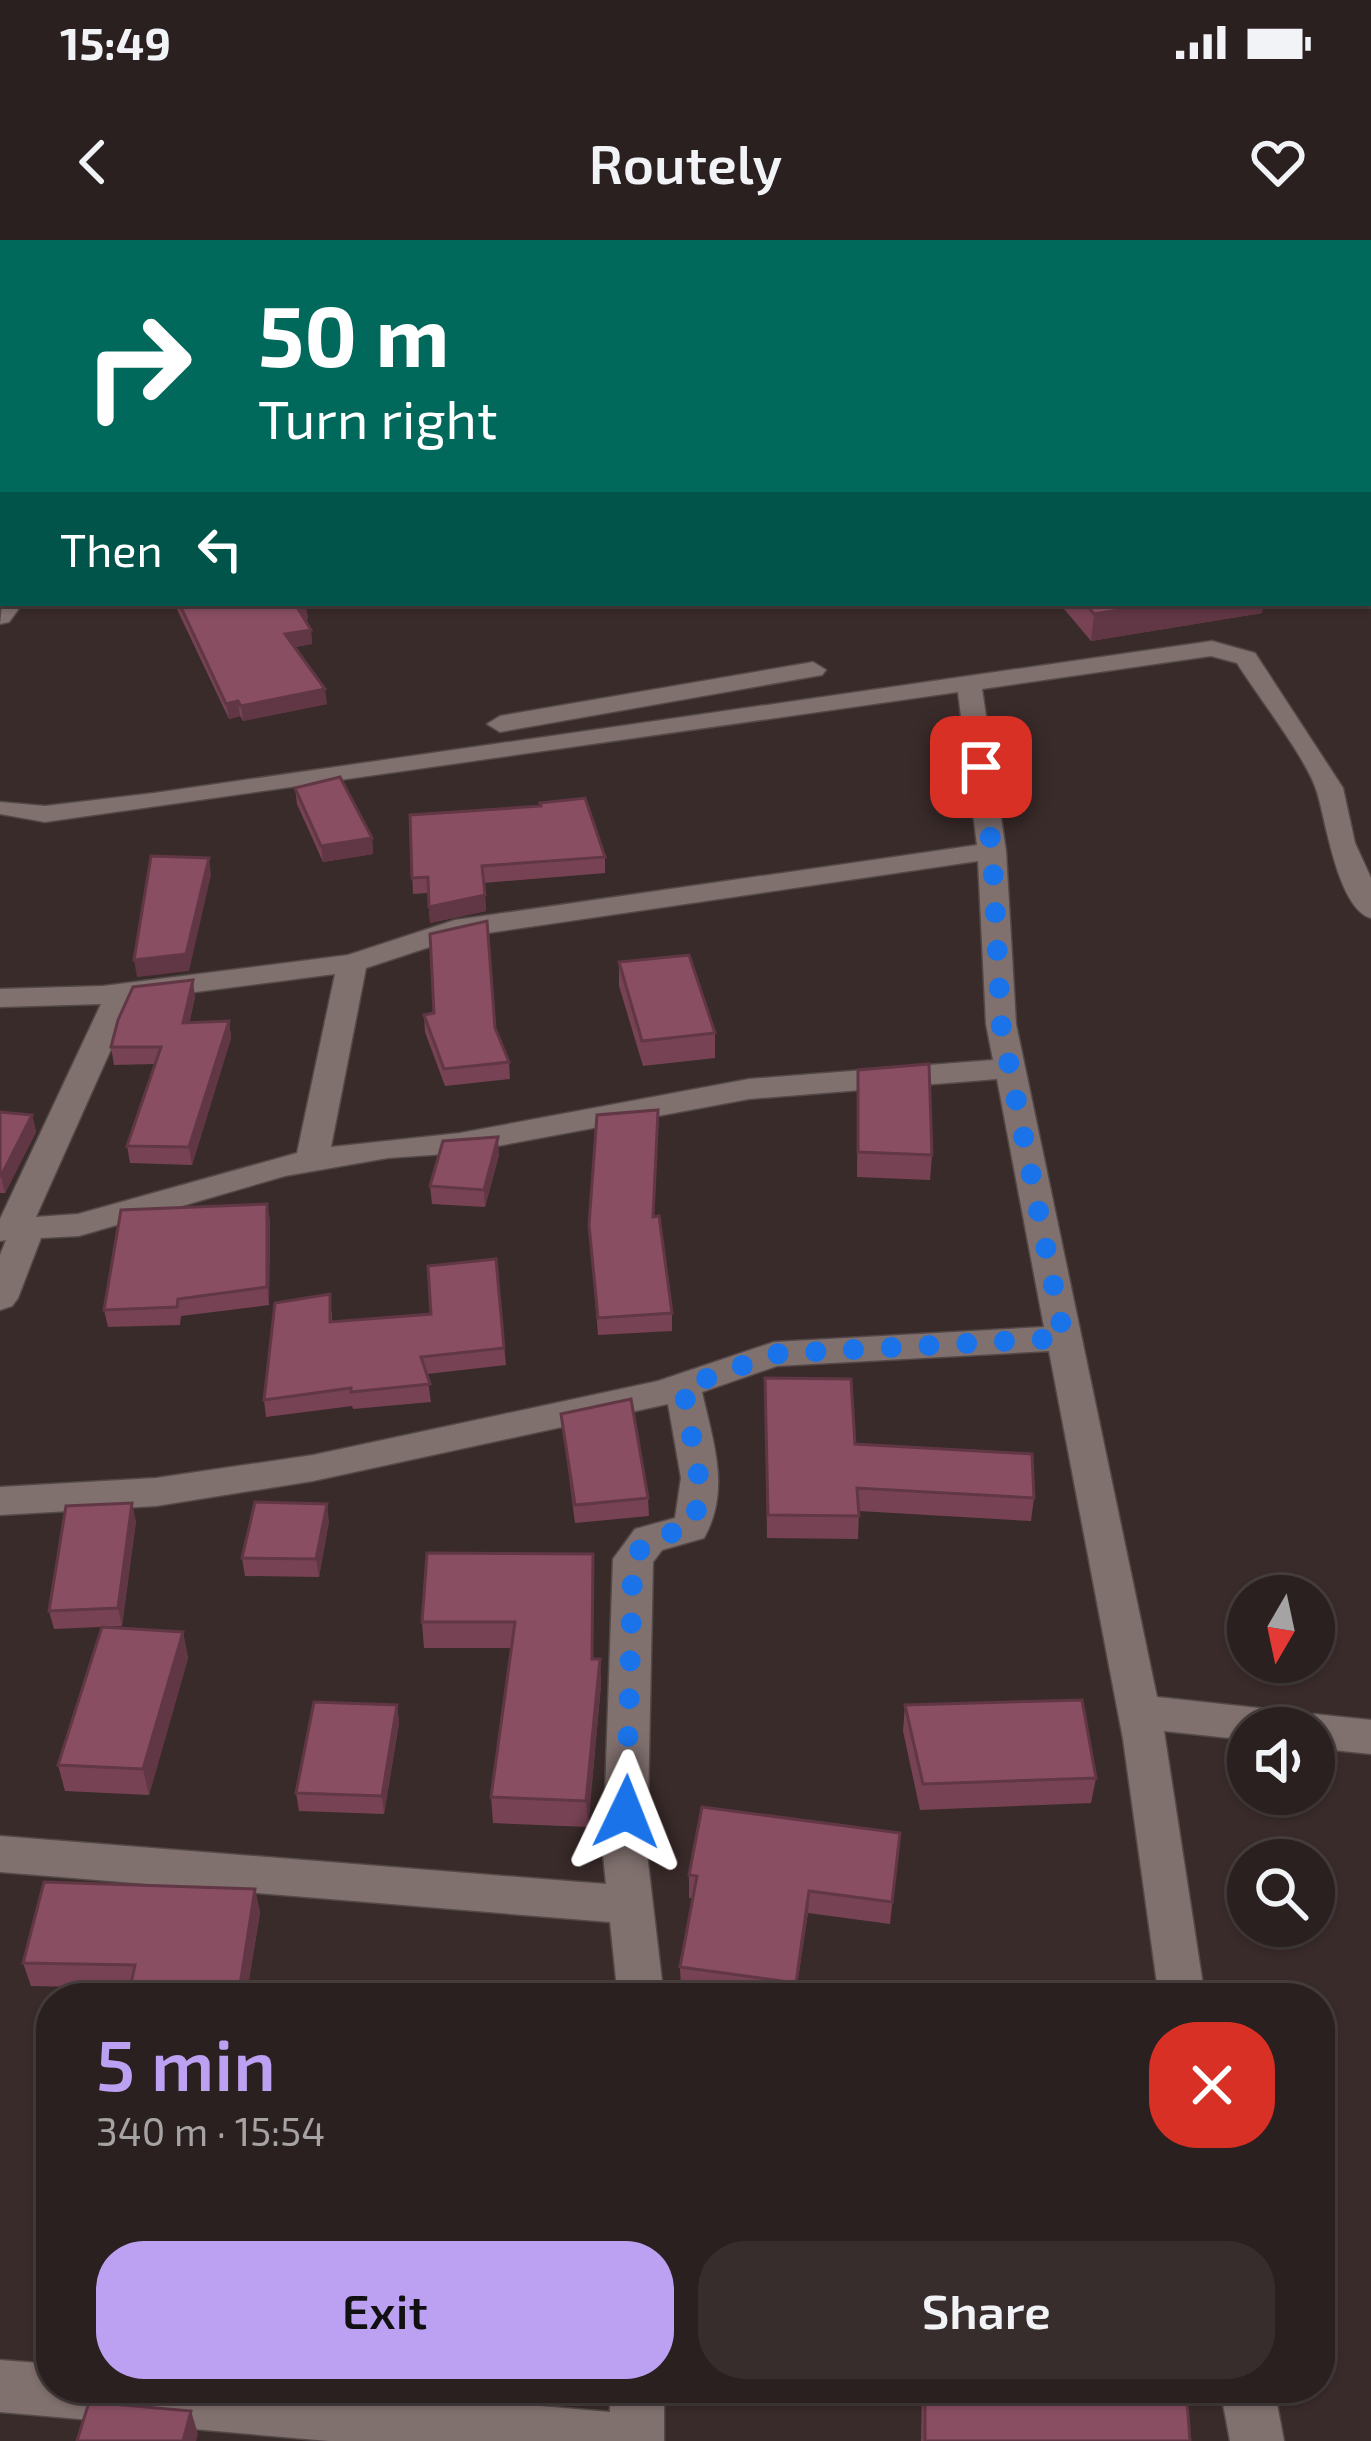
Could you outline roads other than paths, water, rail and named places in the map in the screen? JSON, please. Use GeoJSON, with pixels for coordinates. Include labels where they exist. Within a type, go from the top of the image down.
{"type":"FeatureCollection","features":[{"type":"Feature","properties":{"kind":"street"},"geometry":{"type":"LineString","coordinates":[[4,809],[45,814],[154,801],[1212,648],[1240,653],[1330,788],[1341,843],[1371,909]]}},
{"type":"Feature","properties":{"kind":"street"},"geometry":{"type":"LineString","coordinates":[[4,809],[813,670]]}},
{"type":"Feature","properties":{"kind":"street"},"geometry":{"type":"LineString","coordinates":[[970,683],[992,850],[999,1002],[1139,1712],[1180,1983]]}},
{"type":"Feature","properties":{"kind":"street"},"geometry":{"type":"LineString","coordinates":[[0,998],[121,993],[352,964],[455,928],[992,850]]}},
{"type":"Feature","properties":{"kind":"street"},"geometry":{"type":"LineString","coordinates":[[312,1161],[352,964]]}},
{"type":"Feature","properties":{"kind":"street"},"geometry":{"type":"LineString","coordinates":[[0,1298],[14,1229],[121,993]]}},
{"type":"Feature","properties":{"kind":"street"},"geometry":{"type":"LineString","coordinates":[[14,1229],[80,1225],[148,1208],[225,1179],[312,1161],[388,1148],[460,1143],[749,1089],[1011,1068]]}},
{"type":"Feature","properties":{"kind":"street"},"geometry":{"type":"LineString","coordinates":[[0,1501],[156,1492],[313,1468],[683,1387],[774,1354],[1064,1338]]}},
{"type":"Feature","properties":{"kind":"street"},"geometry":{"type":"LineString","coordinates":[[640,1983],[626,1854],[633,1558],[649,1539],[690,1528],[698,1516],[702,1495],[683,1387]]}},
{"type":"Feature","properties":{"kind":"street"},"geometry":{"type":"LineString","coordinates":[[1139,1712],[1227,1722]]}},
{"type":"Feature","properties":{"kind":"street"},"geometry":{"type":"LineString","coordinates":[[1335,1733],[1371,1737]]}},
{"type":"Feature","properties":{"kind":"street"},"geometry":{"type":"LineString","coordinates":[[0,1854],[632,1905]]}},
{"type":"Feature","properties":{"kind":"street"},"geometry":{"type":"LineString","coordinates":[[0,2386],[36,2389]]}},
{"type":"Feature","properties":{"kind":"street"},"geometry":{"type":"LineString","coordinates":[[197,2403],[637,2441],[637,2403]]}},
{"type":"Feature","properties":{"kind":"street"},"geometry":{"type":"LineString","coordinates":[[1250,2403],[1257,2441]]}}]}
